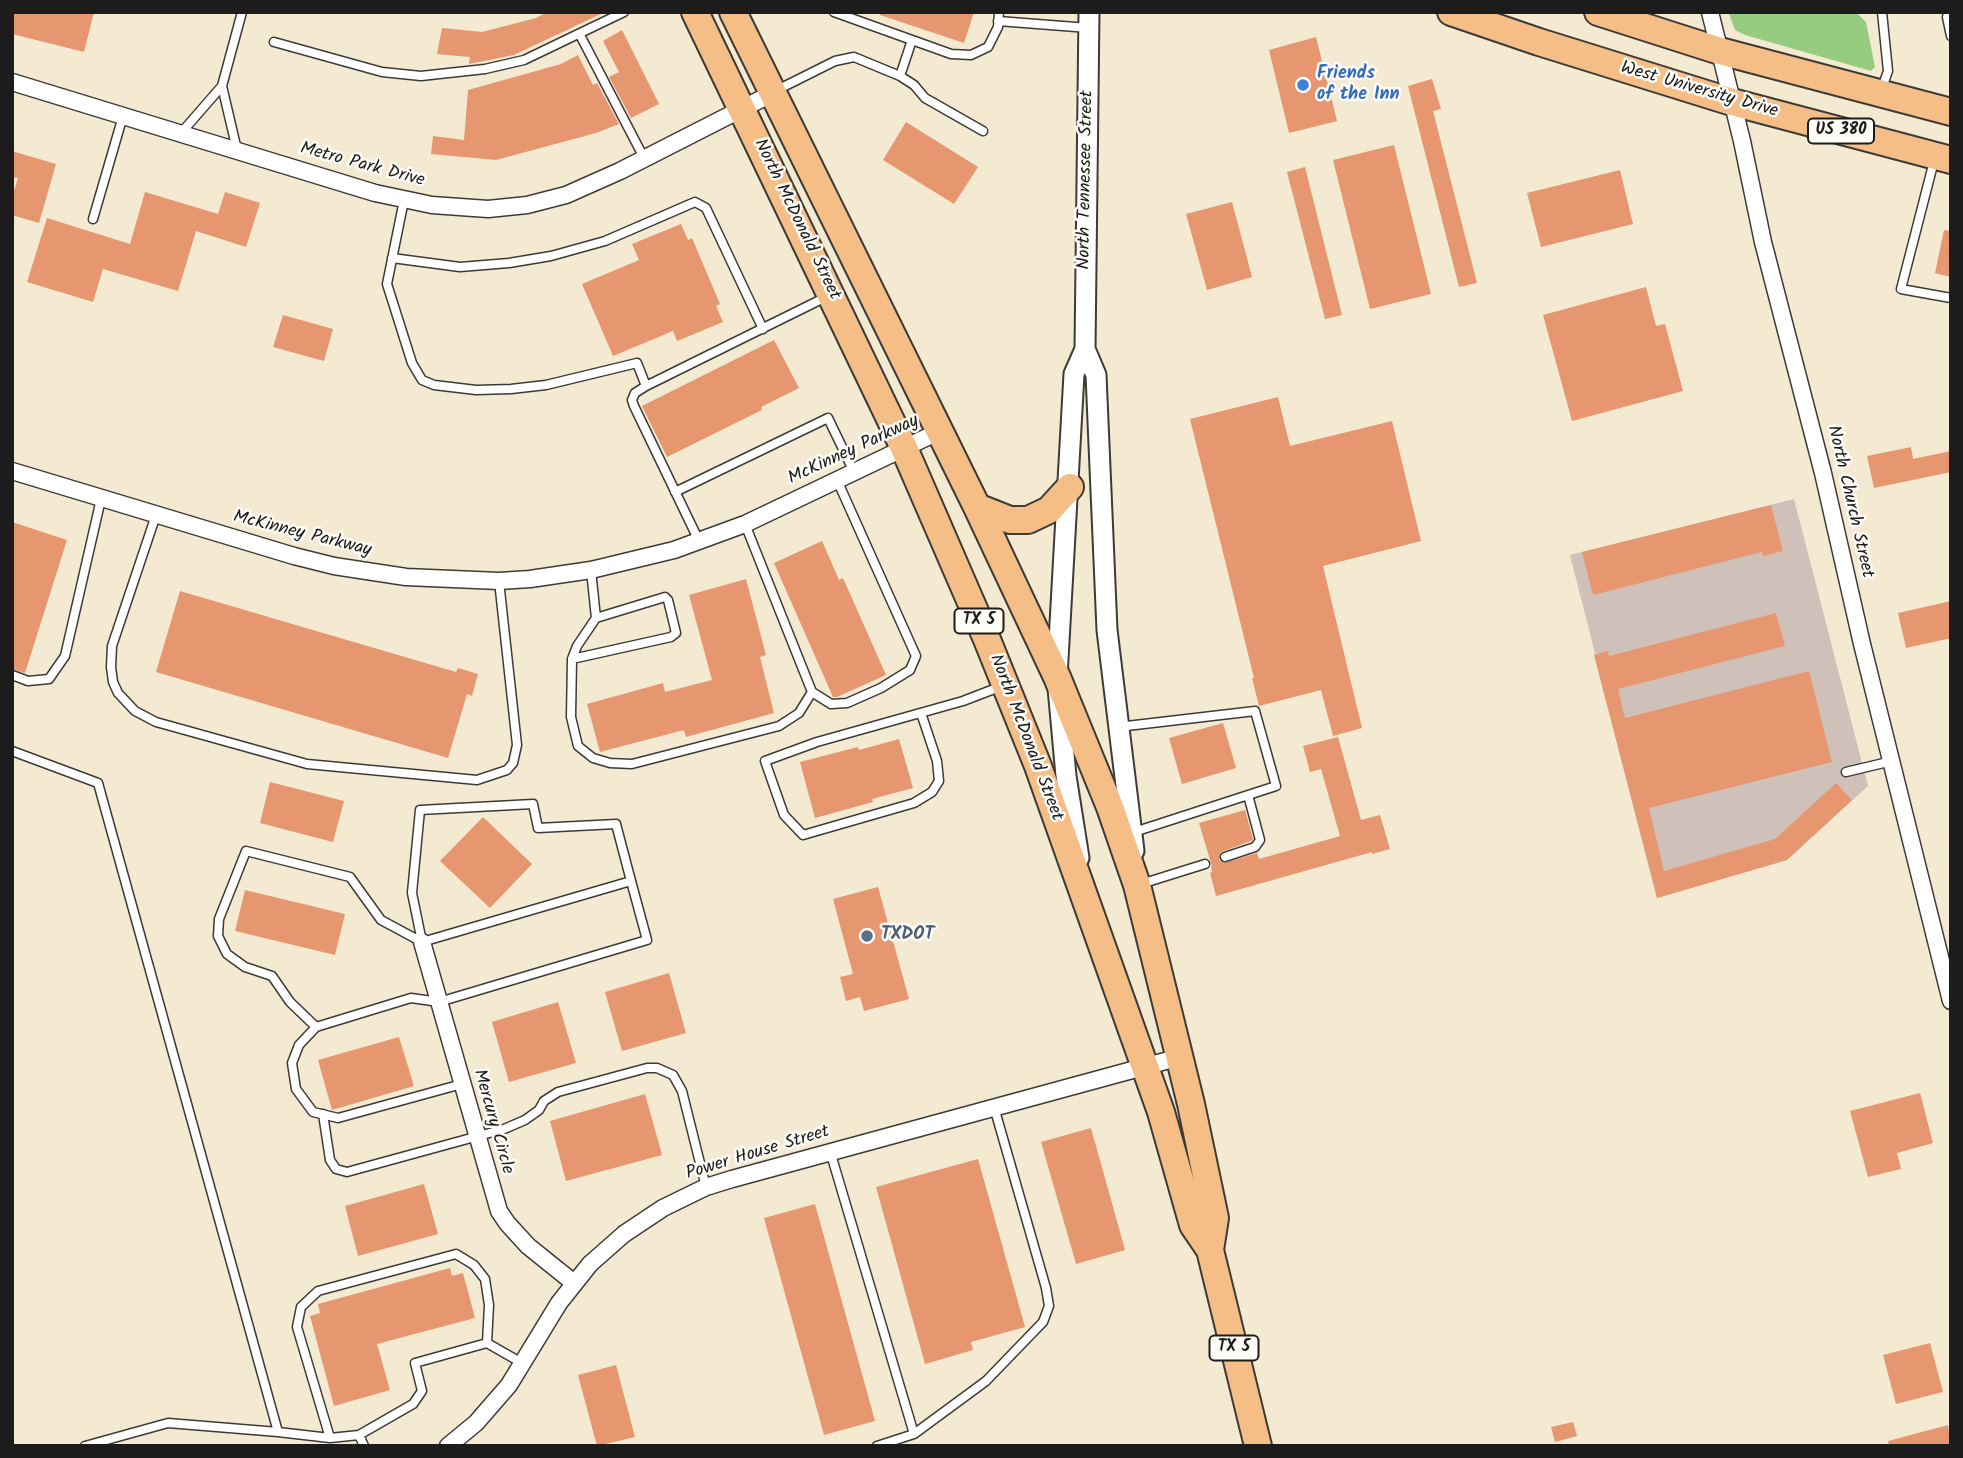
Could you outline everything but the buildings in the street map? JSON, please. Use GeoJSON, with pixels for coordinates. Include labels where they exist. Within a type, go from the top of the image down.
{"type":"FeatureCollection","features":[{"type":"Feature","properties":{"kind":"main road","name":"North McDonald Street"},"geometry":{"type":"LineString","coordinates":[[695,12],[904,447],[1005,685],[1146,1066],[1193,1225],[1210,1250],[1258,1446]]}},
{"type":"Feature","properties":{"kind":"main road","name":"North McDonald Street"},"geometry":{"type":"LineString","coordinates":[[733,12],[977,507],[1057,677],[1110,807],[1138,885],[1180,1056],[1215,1218],[1210,1250]]}},
{"type":"Feature","properties":{"kind":"main road","name":"West University Drive"},"geometry":{"type":"LineString","coordinates":[[1451,12],[1732,102],[1943,158]]}},
{"type":"Feature","properties":{"kind":"main road","name":"US 380"},"geometry":{"type":"LineString","coordinates":[[1598,12],[1720,51],[1951,111]]}},
{"type":"Feature","properties":{"kind":"main road"},"geometry":{"type":"LineString","coordinates":[[977,507],[1010,520],[1028,520],[1049,510],[1070,487]]}},
{"type":"Feature","properties":{"kind":"street","name":"North Church Street"},"geometry":{"type":"LineString","coordinates":[[1710,12],[1763,242],[1823,473],[1862,644],[1951,1001]]}},
{"type":"Feature","properties":{"kind":"street","name":"North Tennessee Street"},"geometry":{"type":"LineString","coordinates":[[1085,348],[1089,20]]}},
{"type":"Feature","properties":{"kind":"street","name":"Metro Park Drive"},"geometry":{"type":"LineString","coordinates":[[12,82],[404,200],[471,209],[527,205],[566,195],[604,179],[773,93]]}},
{"type":"Feature","properties":{"kind":"street"},"geometry":{"type":"LineString","coordinates":[[1083,890],[1066,776],[1057,677],[1070,487],[1074,374],[1085,348]]}},
{"type":"Feature","properties":{"kind":"street"},"geometry":{"type":"LineString","coordinates":[[1085,348],[1096,374],[1103,561],[1117,727],[1138,885]]}},
{"type":"Feature","properties":{"kind":"street","name":"McKinney Parkway"},"geometry":{"type":"LineString","coordinates":[[12,471],[334,566],[406,577],[530,579],[647,558],[699,541],[745,524],[940,431]]}},
{"type":"Feature","properties":{"kind":"street","name":"Mercury Circle"},"geometry":{"type":"LineString","coordinates":[[422,942],[493,1196],[507,1223],[528,1246],[574,1283]]}},
{"type":"Feature","properties":{"kind":"street","name":"Power House Street"},"geometry":{"type":"LineString","coordinates":[[449,1446],[476,1423],[509,1385],[559,1303],[590,1264],[624,1234],[663,1208],[706,1188],[1180,1056]]}},
{"type":"Feature","properties":{"kind":"lane"},"geometry":{"type":"LineString","coordinates":[[181,133],[222,86],[242,12]]}},
{"type":"Feature","properties":{"kind":"lane"},"geometry":{"type":"LineString","coordinates":[[274,42],[382,72],[421,76],[485,69],[524,60],[625,12]]}},
{"type":"Feature","properties":{"kind":"lane"},"geometry":{"type":"LineString","coordinates":[[834,12],[951,54],[971,55],[988,47],[998,27],[999,17],[1089,20]]}},
{"type":"Feature","properties":{"kind":"lane"},"geometry":{"type":"LineString","coordinates":[[1880,94],[1888,71],[1882,12]]}},
{"type":"Feature","properties":{"kind":"lane"},"geometry":{"type":"LineString","coordinates":[[1949,12],[1947,17],[1951,36]]}},
{"type":"Feature","properties":{"kind":"lane"},"geometry":{"type":"LineString","coordinates":[[580,34],[644,158]]}},
{"type":"Feature","properties":{"kind":"lane"},"geometry":{"type":"LineString","coordinates":[[900,76],[912,40]]}},
{"type":"Feature","properties":{"kind":"lane"},"geometry":{"type":"LineString","coordinates":[[773,93],[835,61],[855,58],[900,76],[914,85],[925,99],[983,131]]}},
{"type":"Feature","properties":{"kind":"lane"},"geometry":{"type":"LineString","coordinates":[[222,86],[237,150]]}},
{"type":"Feature","properties":{"kind":"lane"},"geometry":{"type":"LineString","coordinates":[[93,219],[123,116]]}},
{"type":"Feature","properties":{"kind":"lane"},"geometry":{"type":"LineString","coordinates":[[1943,158],[1901,289],[1951,298]]}},
{"type":"Feature","properties":{"kind":"lane"},"geometry":{"type":"LineString","coordinates":[[404,200],[387,284],[412,363],[422,380],[434,385],[465,389],[511,389],[546,384],[636,363],[646,386]]}},
{"type":"Feature","properties":{"kind":"lane"},"geometry":{"type":"LineString","coordinates":[[392,258],[460,267],[551,256],[605,241],[695,202],[706,208],[763,329]]}},
{"type":"Feature","properties":{"kind":"lane"},"geometry":{"type":"LineString","coordinates":[[699,541],[632,400],[635,393],[832,295]]}},
{"type":"Feature","properties":{"kind":"lane"},"geometry":{"type":"LineString","coordinates":[[675,492],[828,418],[854,472]]}},
{"type":"Feature","properties":{"kind":"lane"},"geometry":{"type":"LineString","coordinates":[[745,524],[812,692],[831,704],[847,703],[881,688],[910,670],[916,656],[837,480]]}},
{"type":"Feature","properties":{"kind":"lane"},"geometry":{"type":"LineString","coordinates":[[12,675],[28,681],[50,679],[65,656],[102,499]]}},
{"type":"Feature","properties":{"kind":"lane"},"geometry":{"type":"LineString","coordinates":[[156,515],[112,646],[111,667],[118,693],[135,711],[156,722],[307,764],[477,779],[507,770],[513,763],[517,745],[499,580]]}},
{"type":"Feature","properties":{"kind":"lane"},"geometry":{"type":"LineString","coordinates":[[591,570],[596,618]]}},
{"type":"Feature","properties":{"kind":"lane"},"geometry":{"type":"LineString","coordinates":[[572,659],[671,637],[676,633],[668,600],[665,597],[596,618],[577,646],[572,659],[571,717],[578,746],[593,758],[610,763],[632,764],[779,726],[799,713],[812,692]]}},
{"type":"Feature","properties":{"kind":"lane"},"geometry":{"type":"LineString","coordinates":[[921,713],[937,761],[939,780],[932,792],[914,803],[803,835],[784,815],[765,761],[817,742],[962,701],[1005,685]]}},
{"type":"Feature","properties":{"kind":"lane"},"geometry":{"type":"LineString","coordinates":[[1117,727],[1255,711],[1276,786],[1131,833]]}},
{"type":"Feature","properties":{"kind":"lane"},"geometry":{"type":"LineString","coordinates":[[12,751],[98,783],[278,1432]]}},
{"type":"Feature","properties":{"kind":"lane"},"geometry":{"type":"LineString","coordinates":[[1846,772],[1892,761]]}},
{"type":"Feature","properties":{"kind":"lane"},"geometry":{"type":"LineString","coordinates":[[1225,857],[1255,847],[1260,840],[1248,795]]}},
{"type":"Feature","properties":{"kind":"lane"},"geometry":{"type":"LineString","coordinates":[[422,942],[412,893],[420,810],[534,804],[538,828],[616,824],[647,940],[439,1002],[411,998],[316,1027],[299,1045],[292,1063],[296,1089],[313,1112],[338,1118],[462,1084]]}},
{"type":"Feature","properties":{"kind":"lane"},"geometry":{"type":"LineString","coordinates":[[316,1027],[290,1002],[272,976],[245,967],[226,954],[218,936],[219,919],[246,851],[350,877],[381,920],[422,942],[631,881]]}},
{"type":"Feature","properties":{"kind":"lane"},"geometry":{"type":"LineString","coordinates":[[1138,885],[1205,863]]}},
{"type":"Feature","properties":{"kind":"lane"},"geometry":{"type":"LineString","coordinates":[[323,1114],[330,1160],[336,1169],[347,1172],[525,1121],[539,1110],[544,1101],[558,1093],[647,1068],[657,1068],[673,1075],[682,1091],[706,1188]]}},
{"type":"Feature","properties":{"kind":"lane"},"geometry":{"type":"LineString","coordinates":[[877,1446],[914,1434],[986,1381],[1042,1322],[1049,1306],[993,1108]]}},
{"type":"Feature","properties":{"kind":"lane"},"geometry":{"type":"LineString","coordinates":[[830,1152],[914,1434]]}},
{"type":"Feature","properties":{"kind":"lane"},"geometry":{"type":"LineString","coordinates":[[330,1438],[297,1327],[301,1307],[318,1291],[456,1254],[474,1265],[485,1279],[489,1305],[487,1343]]}},
{"type":"Feature","properties":{"kind":"lane"},"geometry":{"type":"LineString","coordinates":[[85,1446],[168,1423],[330,1438],[359,1435],[413,1404],[422,1391],[415,1363],[487,1343],[522,1363]]}},
{"type":"Feature","properties":{"kind":"lane"},"geometry":{"type":"LineString","coordinates":[[359,1435],[364,1446]]}},
{"type":"Feature","properties":{"kind":"shaded area"},"geometry":{"type":"Polygon","coordinates":[[[1794,499],[1868,786],[1787,860],[1657,898],[1570,555],[1794,499]]]}},
{"type":"Feature","properties":{"kind":"green space"},"geometry":{"type":"Polygon","coordinates":[[[1724,12],[1856,12],[1866,22],[1875,67],[1871,71],[1745,35],[1735,30],[1729,14],[1724,12]]]}},
{"type":"Feature","properties":{"kind":"place","name":"Friends of the Inn"},"geometry":{"type":"Point","coordinates":[1303,85]}},
{"type":"Feature","properties":{"kind":"place","name":"TXDOT"},"geometry":{"type":"Point","coordinates":[867,936]}}]}
